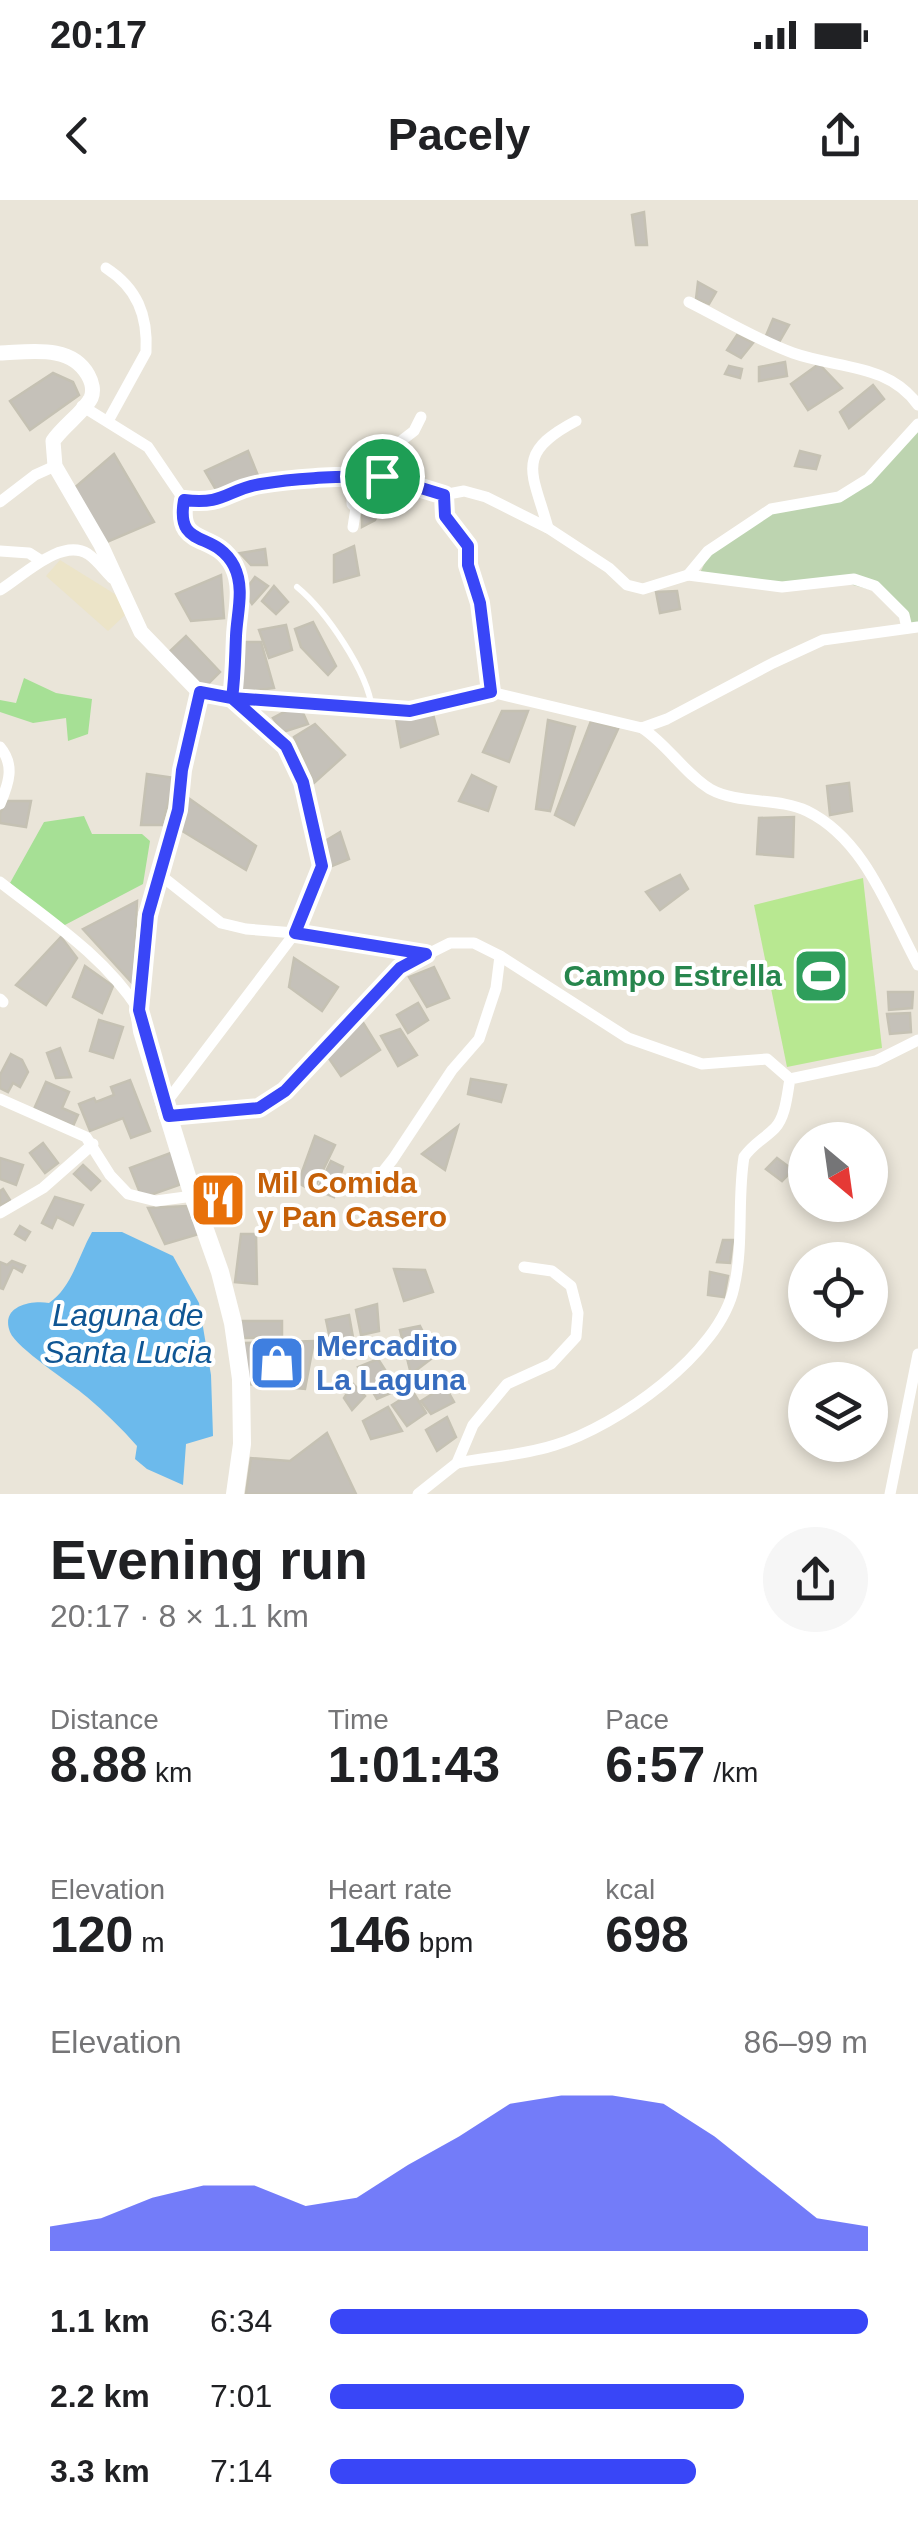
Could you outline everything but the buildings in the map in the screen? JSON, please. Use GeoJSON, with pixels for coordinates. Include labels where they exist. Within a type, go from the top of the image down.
{"type":"FeatureCollection","features":[{"type":"Feature","properties":{"kind":"main road"},"geometry":{"type":"LineString","coordinates":[[148,915],[139,1010],[193,1196],[220,1272],[236,1340],[242,1444],[235,1494]]}},
{"type":"Feature","properties":{"kind":"street"},"geometry":{"type":"LineString","coordinates":[[106,268],[125,280],[138,299],[146,339],[146,352],[108,421]]}},
{"type":"Feature","properties":{"kind":"street"},"geometry":{"type":"LineString","coordinates":[[689,302],[796,354],[887,377],[908,391],[918,405]]}},
{"type":"Feature","properties":{"kind":"street"},"geometry":{"type":"LineString","coordinates":[[0,352],[51,352],[82,366],[92,382],[91,398],[53,440],[55,466],[101,546],[141,632],[200,692],[232,698],[410,711],[491,692],[642,728],[662,741],[689,772],[710,788],[724,795],[806,810],[831,828],[857,853],[875,880],[918,964]]}},
{"type":"Feature","properties":{"kind":"street"},"geometry":{"type":"LineString","coordinates":[[82,406],[148,447],[184,500],[184,529],[192,537],[220,547],[238,574],[240,606],[232,698]]}},
{"type":"Feature","properties":{"kind":"street"},"geometry":{"type":"LineString","coordinates":[[382,476],[392,448],[414,431],[422,416]]}},
{"type":"Feature","properties":{"kind":"street"},"geometry":{"type":"LineString","coordinates":[[548,528],[534,489],[535,454],[544,440],[576,421]]}},
{"type":"Feature","properties":{"kind":"street"},"geometry":{"type":"LineString","coordinates":[[688,575],[708,551],[771,509],[840,498],[868,479],[918,424]]}},
{"type":"Feature","properties":{"kind":"street"},"geometry":{"type":"LineString","coordinates":[[0,502],[35,474],[55,466]]}},
{"type":"Feature","properties":{"kind":"street"},"geometry":{"type":"LineString","coordinates":[[352,476],[352,504],[356,508],[353,527]]}},
{"type":"Feature","properties":{"kind":"street"},"geometry":{"type":"LineString","coordinates":[[184,500],[212,503],[254,485],[293,479],[382,476],[444,495],[464,491],[486,497],[548,528],[609,568],[627,586],[642,589],[688,575],[782,587],[825,580],[865,580],[913,628],[823,640],[801,648],[642,728]]}},
{"type":"Feature","properties":{"kind":"street"},"geometry":{"type":"LineString","coordinates":[[444,495],[445,516],[468,546],[491,692]]}},
{"type":"Feature","properties":{"kind":"street"},"geometry":{"type":"LineString","coordinates":[[0,551],[29,553],[40,560]]}},
{"type":"Feature","properties":{"kind":"street"},"geometry":{"type":"LineString","coordinates":[[0,590],[40,560],[66,551],[81,551],[90,556],[118,584]]}},
{"type":"Feature","properties":{"kind":"street"},"geometry":{"type":"LineString","coordinates":[[148,915],[178,810],[182,770],[200,692]]}},
{"type":"Feature","properties":{"kind":"street"},"geometry":{"type":"LineString","coordinates":[[167,1110],[295,933],[322,866],[303,782],[286,746],[232,698]]}},
{"type":"Feature","properties":{"kind":"street"},"geometry":{"type":"LineString","coordinates":[[0,747],[10,760],[9,782],[0,804]]}},
{"type":"Feature","properties":{"kind":"street"},"geometry":{"type":"LineString","coordinates":[[159,874],[221,923],[246,930],[295,933],[426,954]]}},
{"type":"Feature","properties":{"kind":"street"},"geometry":{"type":"LineString","coordinates":[[0,882],[92,954],[120,980],[139,1010]]}},
{"type":"Feature","properties":{"kind":"street"},"geometry":{"type":"LineString","coordinates":[[167,1110],[259,1108],[285,1091],[400,968],[450,943],[474,943],[500,956],[628,1038],[702,1064],[767,1059],[790,1079]]}},
{"type":"Feature","properties":{"kind":"street"},"geometry":{"type":"LineString","coordinates":[[367,1192],[452,1070],[479,1040],[492,1004],[500,956]]}},
{"type":"Feature","properties":{"kind":"street"},"geometry":{"type":"LineString","coordinates":[[790,1079],[876,1060],[918,1040]]}},
{"type":"Feature","properties":{"kind":"street"},"geometry":{"type":"LineString","coordinates":[[418,1494],[457,1463],[555,1446],[618,1416],[678,1371],[715,1328],[734,1290],[744,1157],[782,1118],[790,1079]]}},
{"type":"Feature","properties":{"kind":"street"},"geometry":{"type":"LineString","coordinates":[[0,1099],[86,1137],[128,1194],[156,1202],[193,1196]]}},
{"type":"Feature","properties":{"kind":"street"},"geometry":{"type":"LineString","coordinates":[[0,1213],[43,1188],[93,1144]]}},
{"type":"Feature","properties":{"kind":"street"},"geometry":{"type":"LineString","coordinates":[[457,1463],[473,1425],[507,1384],[551,1364],[576,1337],[578,1313],[571,1286],[552,1271],[524,1267]]}},
{"type":"Feature","properties":{"kind":"street"},"geometry":{"type":"LineString","coordinates":[[890,1494],[918,1354]]}},
{"type":"Feature","properties":{"kind":"lane"},"geometry":{"type":"LineString","coordinates":[[297,588],[324,612],[365,680],[372,710]]}},
{"type":"Feature","properties":{"kind":"shaded area"},"geometry":{"type":"Polygon","coordinates":[[[60,560],[118,596],[125,615],[108,631],[46,576],[60,560]]]}},
{"type":"Feature","properties":{"kind":"green space"},"geometry":{"type":"Polygon","coordinates":[[[918,424],[918,627],[907,628],[879,592],[838,581],[793,589],[699,575],[710,552],[772,510],[840,498],[918,424]]]}},
{"type":"Feature","properties":{"kind":"green space"},"geometry":{"type":"Polygon","coordinates":[[[24,678],[56,693],[92,699],[88,734],[68,741],[66,718],[33,723],[0,712],[0,700],[16,703],[24,678]]]}},
{"type":"Feature","properties":{"kind":"green space"},"geometry":{"type":"Polygon","coordinates":[[[84,816],[92,834],[142,834],[150,841],[143,884],[63,926],[10,883],[44,822],[84,816]]]}},
{"type":"Feature","properties":{"kind":"green space","name":"Campo Estrella"},"geometry":{"type":"Polygon","coordinates":[[[863,878],[882,1048],[787,1067],[754,905],[863,878]]]}},
{"type":"Feature","properties":{"kind":"water","name":"Laguna de Santa Lucia"},"geometry":{"type":"Polygon","coordinates":[[[92,1232],[122,1232],[173,1256],[199,1303],[211,1375],[213,1436],[186,1444],[183,1485],[147,1469],[135,1459],[137,1446],[119,1427],[22,1347],[10,1332],[9,1316],[13,1311],[26,1304],[49,1303],[63,1289],[92,1232]]]}},
{"type":"Feature","properties":{"kind":"place","name":"Campo Estrella"},"geometry":{"type":"Point","coordinates":[821,976]}},
{"type":"Feature","properties":{"kind":"place","name":"Mil Comida y Pan Casero"},"geometry":{"type":"Point","coordinates":[218,1200]}},
{"type":"Feature","properties":{"kind":"place","name":"Mercadito La Laguna"},"geometry":{"type":"Point","coordinates":[277,1363]}},
{"type":"Feature","properties":{"kind":"route"},"geometry":{"type":"LineString","coordinates":[[382,476],[293,479],[254,485],[212,503],[184,500],[184,529],[192,537],[220,547],[233,563],[238,574],[240,606],[232,698],[200,692],[194,708],[178,810],[145,934],[139,1010],[169,1116],[259,1108],[285,1091],[400,968],[426,954],[295,933],[322,866],[303,782],[286,746],[232,698],[410,711],[491,692],[468,546],[445,516],[444,495],[382,476]]}}]}
